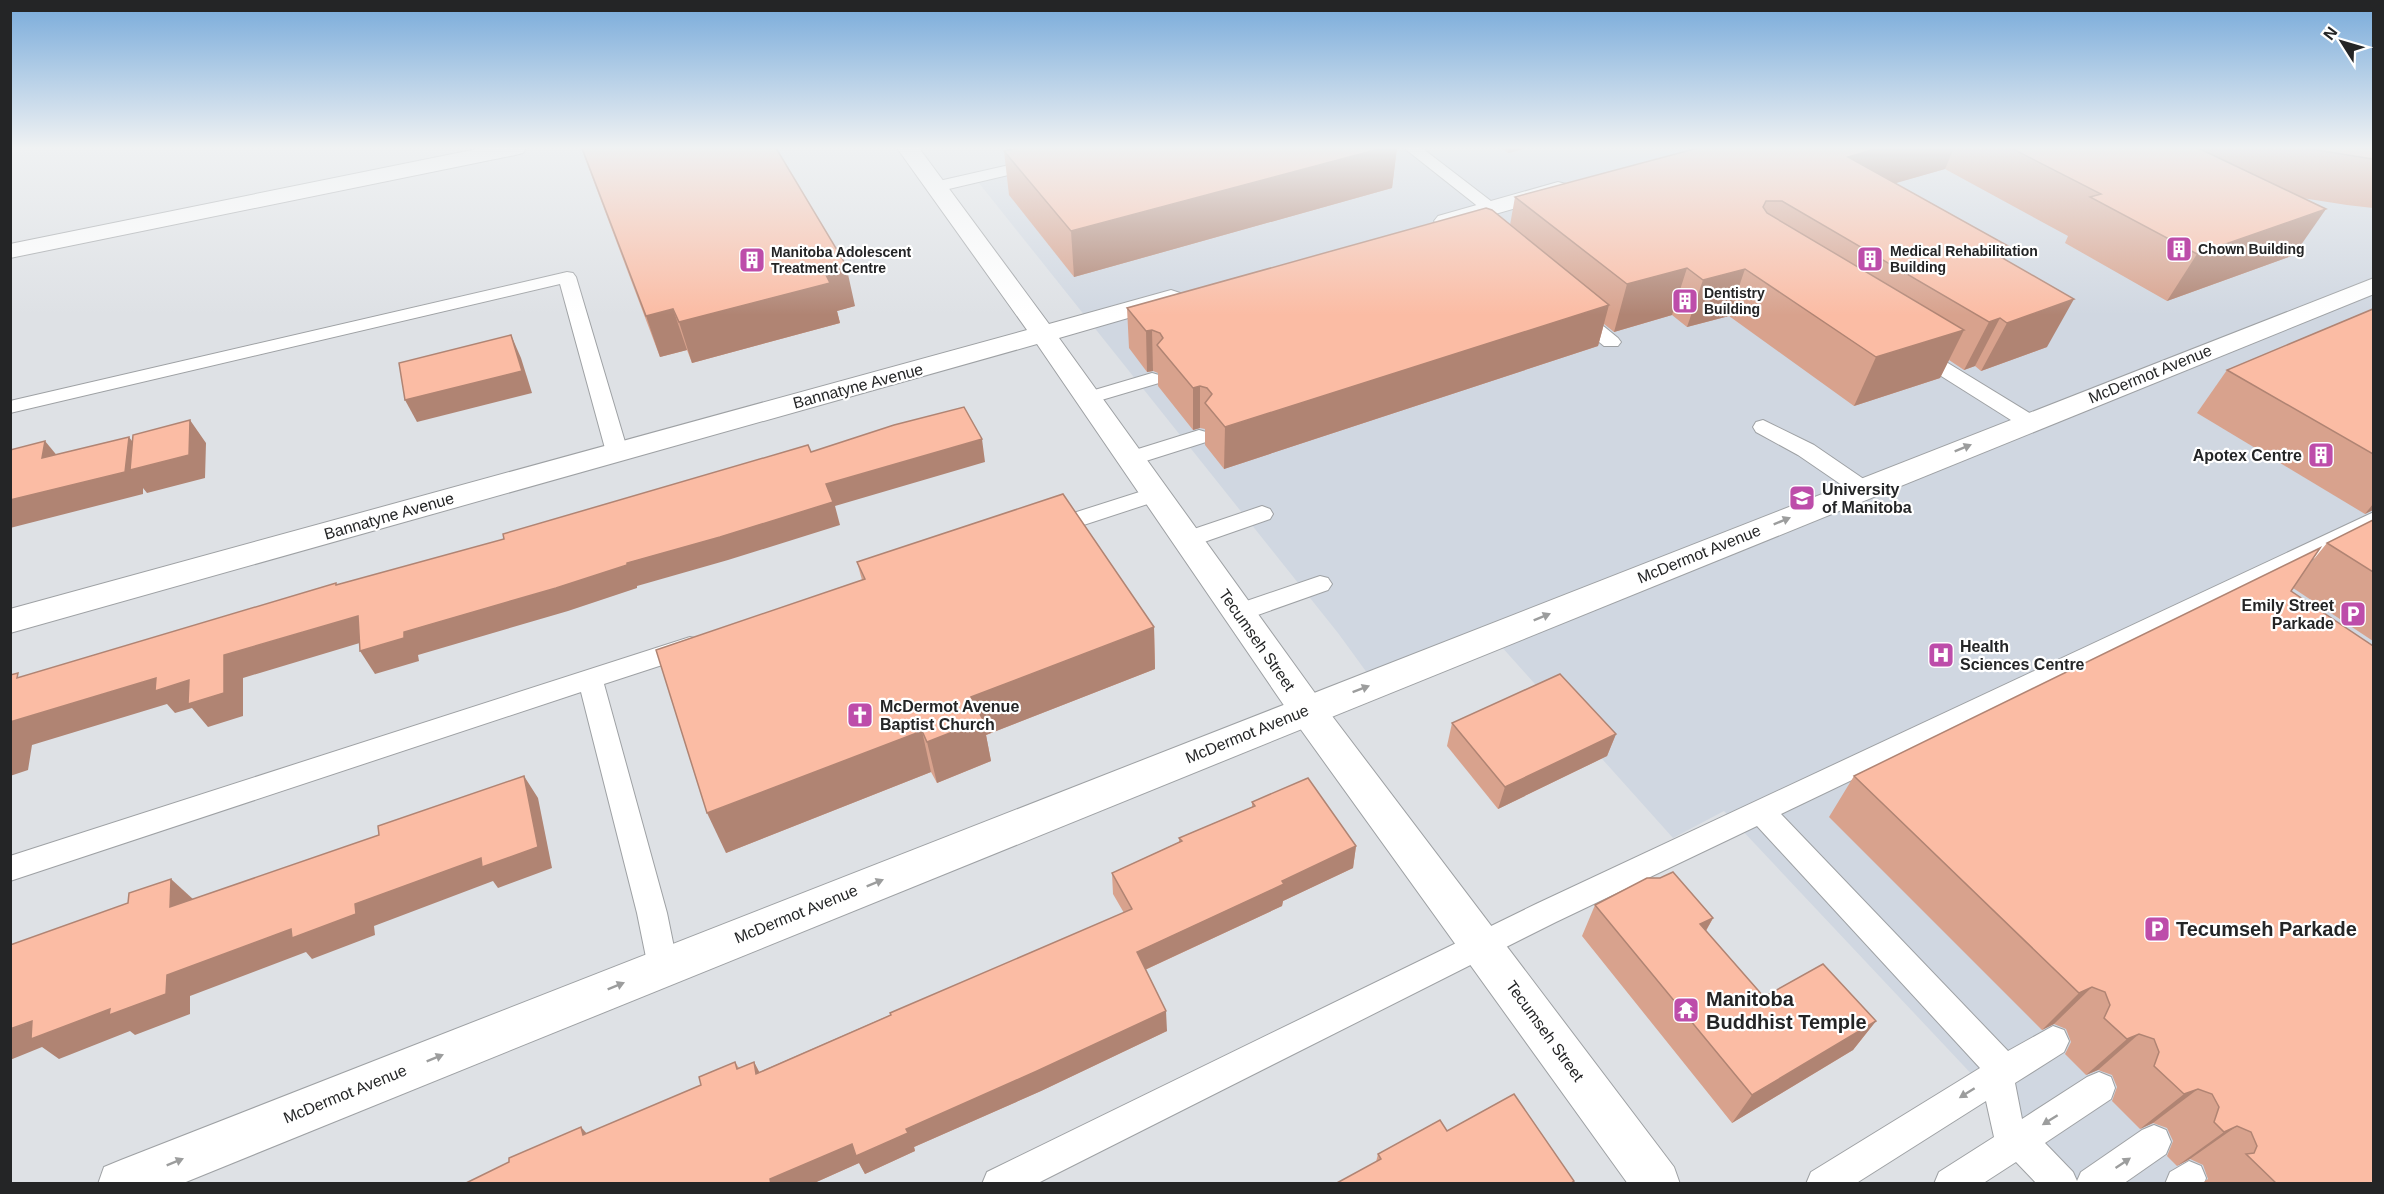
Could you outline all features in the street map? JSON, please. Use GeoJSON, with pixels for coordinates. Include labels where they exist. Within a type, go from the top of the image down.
{"type":"FeatureCollection","features":[{"type":"Feature","properties":{"kind":"street"},"geometry":{"type":"LineString","coordinates":[[10,251],[242,204]]}},
{"type":"Feature","properties":{"kind":"street","name":"Tecumseh Street"},"geometry":{"type":"LineString","coordinates":[[948,204],[1043,334],[1307,710],[1657,1184]]}},
{"type":"Feature","properties":{"kind":"street"},"geometry":{"type":"LineString","coordinates":[[1425,227],[1468,224],[1491,208],[1506,204]]}},
{"type":"Feature","properties":{"kind":"street","name":"McDermot Avenue"},"geometry":{"type":"LineString","coordinates":[[121,1184],[2373,285]]}},
{"type":"Feature","properties":{"kind":"street","name":"Bannatyne Avenue"},"geometry":{"type":"LineString","coordinates":[[10,621],[1197,291]]}},
{"type":"Feature","properties":{"kind":"lane"},"geometry":{"type":"LineString","coordinates":[[1485,204],[1491,208]]}},
{"type":"Feature","properties":{"kind":"lane"},"geometry":{"type":"LineString","coordinates":[[10,407],[567,277],[617,452]]}},
{"type":"Feature","properties":{"kind":"lane"},"geometry":{"type":"LineString","coordinates":[[1565,305],[1611,342]]}},
{"type":"Feature","properties":{"kind":"lane"},"geometry":{"type":"LineString","coordinates":[[1899,340],[2029,422]]}},
{"type":"Feature","properties":{"kind":"lane"},"geometry":{"type":"LineString","coordinates":[[1088,398],[1152,379]]}},
{"type":"Feature","properties":{"kind":"lane"},"geometry":{"type":"LineString","coordinates":[[1763,426],[1806,450],[1863,489]]}},
{"type":"Feature","properties":{"kind":"lane"},"geometry":{"type":"LineString","coordinates":[[1130,459],[1199,437]]}},
{"type":"Feature","properties":{"kind":"lane"},"geometry":{"type":"LineString","coordinates":[[1031,534],[1155,494]]}},
{"type":"Feature","properties":{"kind":"lane"},"geometry":{"type":"LineString","coordinates":[[1187,540],[1262,514]]}},
{"type":"Feature","properties":{"kind":"lane"},"geometry":{"type":"LineString","coordinates":[[999,1184],[1481,944],[2373,520]]}},
{"type":"Feature","properties":{"kind":"lane"},"geometry":{"type":"LineString","coordinates":[[1238,613],[1320,584]]}},
{"type":"Feature","properties":{"kind":"lane"},"geometry":{"type":"LineString","coordinates":[[10,869],[715,638]]}},
{"type":"Feature","properties":{"kind":"lane"},"geometry":{"type":"LineString","coordinates":[[590,679],[652,913],[663,967]]}},
{"type":"Feature","properties":{"kind":"lane"},"geometry":{"type":"LineString","coordinates":[[1760,812],[1995,1059],[2007,1128],[2061,1184]]}},
{"type":"Feature","properties":{"kind":"lane"},"geometry":{"type":"LineString","coordinates":[[1823,1184],[2053,1041]]}},
{"type":"Feature","properties":{"kind":"lane"},"geometry":{"type":"LineString","coordinates":[[1951,1184],[2099,1088]]}},
{"type":"Feature","properties":{"kind":"lane"},"geometry":{"type":"LineString","coordinates":[[2093,1184],[2154,1142]]}},
{"type":"Feature","properties":{"kind":"shaded area","name":"University of Manitoba"},"geometry":{"type":"Polygon","coordinates":[[[996,204],[2373,204],[2373,1183],[2072,1183],[1724,811],[1673,838],[1491,635],[1373,681],[1338,633],[996,204]]]}},
{"type":"Feature","properties":{"kind":"building"},"geometry":{"type":"Polygon","coordinates":[[[603,204],[809,204],[846,265],[824,271],[830,283],[679,322],[673,309],[646,316],[603,204]]]}},
{"type":"Feature","properties":{"kind":"building"},"geometry":{"type":"Polygon","coordinates":[[[1048,204],[1174,204],[1071,231],[1048,204]]]}},
{"type":"Feature","properties":{"kind":"building"},"geometry":{"type":"Polygon","coordinates":[[[1524,204],[1765,204],[1763,207],[1767,213],[1964,330],[1876,357],[1745,269],[1703,280],[1687,268],[1627,284],[1524,204]]]}},
{"type":"Feature","properties":{"kind":"building"},"geometry":{"type":"Polygon","coordinates":[[[1787,204],[1932,204],[2010,247],[1992,252],[2074,299],[2007,323],[2000,318],[1989,322],[1787,204]]]}},
{"type":"Feature","properties":{"kind":"building"},"geometry":{"type":"Polygon","coordinates":[[[2103,204],[2315,204],[2326,209],[2197,254],[2103,204]]]}},
{"type":"Feature","properties":{"kind":"building"},"geometry":{"type":"Polygon","coordinates":[[[1486,208],[1492,210],[1609,305],[1225,427],[1205,403],[1212,394],[1207,388],[1200,386],[1193,388],[1157,345],[1163,338],[1160,333],[1152,330],[1146,331],[1127,308],[1486,208]]]}},
{"type":"Feature","properties":{"kind":"building"},"geometry":{"type":"Polygon","coordinates":[[[2373,309],[2373,454],[2227,370],[2373,309]]]}},
{"type":"Feature","properties":{"kind":"building"},"geometry":{"type":"Polygon","coordinates":[[[511,335],[522,371],[405,400],[399,363],[511,335]]]}},
{"type":"Feature","properties":{"kind":"building"},"geometry":{"type":"Polygon","coordinates":[[[964,407],[982,439],[826,484],[833,502],[627,563],[627,565],[556,588],[404,632],[404,638],[360,651],[358,616],[224,655],[224,693],[188,704],[189,680],[155,691],[156,678],[10,722],[10,675],[18,673],[17,678],[336,583],[336,585],[504,539],[503,534],[808,445],[811,452],[894,425],[964,407]]]}},
{"type":"Feature","properties":{"kind":"building"},"geometry":{"type":"Polygon","coordinates":[[[190,420],[189,455],[130,470],[133,435],[190,420]]]}},
{"type":"Feature","properties":{"kind":"building"},"geometry":{"type":"Polygon","coordinates":[[[129,437],[125,472],[10,500],[10,450],[45,441],[42,458],[129,437]]]}},
{"type":"Feature","properties":{"kind":"building","name":"McDermot Avenue Baptist Church"},"geometry":{"type":"Polygon","coordinates":[[[1063,494],[1154,627],[971,697],[983,720],[927,742],[922,731],[707,813],[656,650],[865,579],[857,562],[1063,494]]]}},
{"type":"Feature","properties":{"kind":"building"},"geometry":{"type":"Polygon","coordinates":[[[2373,520],[2373,572],[2327,543],[2373,520]]]}},
{"type":"Feature","properties":{"kind":"building","name":"Tecumseh Parkade"},"geometry":{"type":"Polygon","coordinates":[[[2320,548],[2291,591],[2373,646],[2373,1184],[2277,1184],[2246,1154],[2254,1153],[2257,1146],[2251,1132],[2237,1126],[2224,1132],[2214,1122],[2219,1107],[2212,1094],[2198,1089],[2184,1094],[2154,1066],[2159,1052],[2154,1039],[2139,1034],[2127,1039],[2104,1018],[2110,1005],[2105,992],[2092,987],[2079,993],[1854,776],[2320,548]]]}},
{"type":"Feature","properties":{"kind":"building"},"geometry":{"type":"Polygon","coordinates":[[[1560,674],[1616,734],[1505,787],[1452,723],[1560,674]]]}},
{"type":"Feature","properties":{"kind":"building"},"geometry":{"type":"Polygon","coordinates":[[[524,776],[538,847],[482,867],[481,858],[355,904],[356,914],[292,938],[291,929],[167,975],[166,994],[109,1015],[110,1009],[31,1039],[32,1021],[10,1029],[10,945],[128,903],[129,893],[171,879],[170,907],[379,835],[378,826],[524,776]]]}},
{"type":"Feature","properties":{"kind":"building"},"geometry":{"type":"Polygon","coordinates":[[[1308,778],[1356,846],[1282,881],[1284,884],[1137,952],[1166,1011],[906,1129],[908,1133],[856,1156],[852,1144],[770,1179],[771,1184],[464,1184],[509,1162],[509,1158],[581,1127],[583,1135],[701,1085],[699,1077],[735,1062],[737,1069],[754,1062],[756,1074],[891,1015],[890,1013],[1132,909],[1112,873],[1182,841],[1179,838],[1255,806],[1252,802],[1308,778]]]}},
{"type":"Feature","properties":{"kind":"building"},"geometry":{"type":"Polygon","coordinates":[[[1673,872],[1713,918],[1700,924],[1764,997],[1823,964],[1876,1021],[1752,1095],[1595,905],[1647,878],[1660,878],[1673,872]]]}},
{"type":"Feature","properties":{"kind":"building"},"geometry":{"type":"Polygon","coordinates":[[[1514,1094],[1574,1181],[1570,1184],[1335,1184],[1381,1159],[1378,1154],[1440,1120],[1447,1131],[1514,1094]]]}},
{"type":"Feature","properties":{"kind":"place","name":"Chown Building"},"geometry":{"type":"Point","coordinates":[2179,249]}},
{"type":"Feature","properties":{"kind":"place","name":"Medical Rehabilitation Building"},"geometry":{"type":"Point","coordinates":[1870,259]}},
{"type":"Feature","properties":{"kind":"place","name":"Manitoba Adolescent Treatment Centre"},"geometry":{"type":"Point","coordinates":[752,260]}},
{"type":"Feature","properties":{"kind":"place","name":"Dentistry Building"},"geometry":{"type":"Point","coordinates":[1685,301]}},
{"type":"Feature","properties":{"kind":"place","name":"Apotex Centre"},"geometry":{"type":"Point","coordinates":[2321,455]}},
{"type":"Feature","properties":{"kind":"place","name":"University of Manitoba"},"geometry":{"type":"Point","coordinates":[1802,498]}},
{"type":"Feature","properties":{"kind":"place","name":"Emily Street Parkade"},"geometry":{"type":"Point","coordinates":[2353,614]}},
{"type":"Feature","properties":{"kind":"place","name":"Health Sciences Centre"},"geometry":{"type":"Point","coordinates":[1941,655]}},
{"type":"Feature","properties":{"kind":"place","name":"McDermot Avenue Baptist Church"},"geometry":{"type":"Point","coordinates":[860,715]}},
{"type":"Feature","properties":{"kind":"place","name":"Tecumseh Parkade"},"geometry":{"type":"Point","coordinates":[2157,929]}},
{"type":"Feature","properties":{"kind":"place","name":"Manitoba Buddhist Temple"},"geometry":{"type":"Point","coordinates":[1686,1010]}}]}
